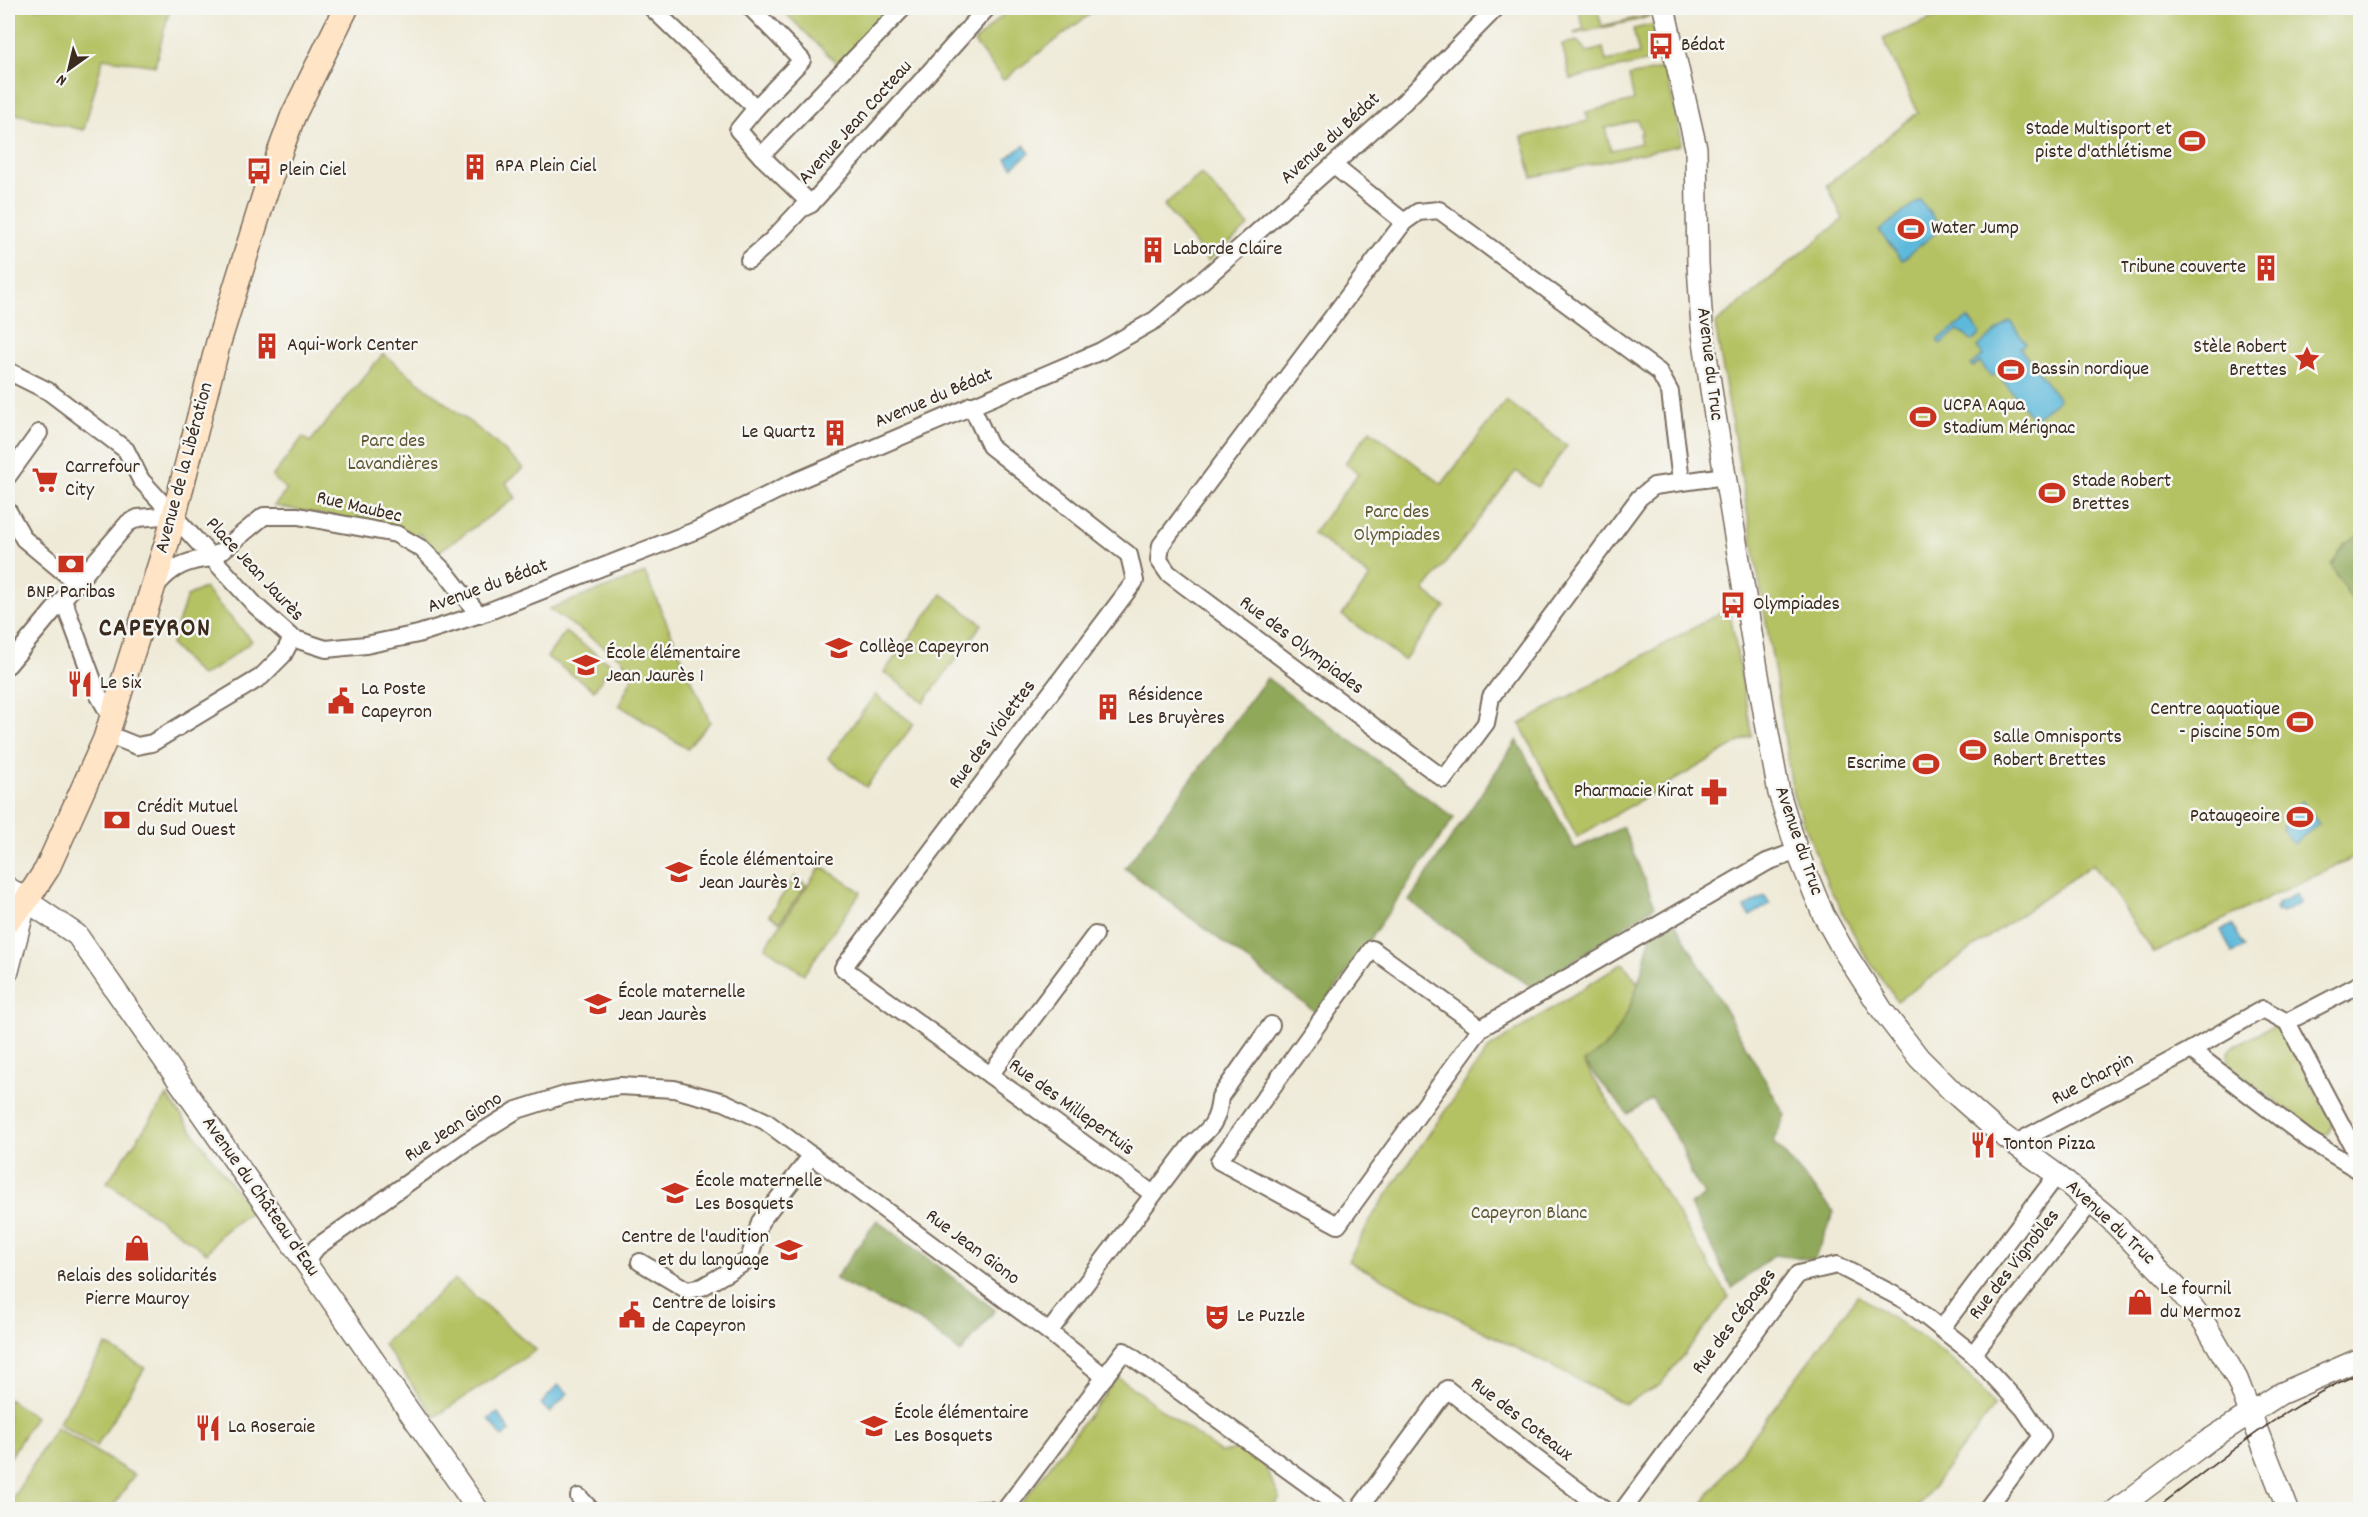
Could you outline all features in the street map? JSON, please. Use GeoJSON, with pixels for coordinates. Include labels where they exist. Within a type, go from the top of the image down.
{"type":"FeatureCollection","features":[{"type":"Feature","properties":{"kind":"main road","name":"Avenue de la Libération"},"geometry":{"type":"LineString","coordinates":[[8,920],[17,895],[47,869],[109,727],[152,591],[224,323],[266,190],[293,116],[346,8]]}},
{"type":"Feature","properties":{"kind":"street"},"geometry":{"type":"LineString","coordinates":[[652,8],[756,108]]}},
{"type":"Feature","properties":{"kind":"street"},"geometry":{"type":"LineString","coordinates":[[751,8],[802,60],[738,130],[761,156],[811,204]]}},
{"type":"Feature","properties":{"kind":"street"},"geometry":{"type":"LineString","coordinates":[[761,156],[903,8]]}},
{"type":"Feature","properties":{"kind":"street","name":"Avenue Jean Cocteau"},"geometry":{"type":"LineString","coordinates":[[749,260],[772,240],[801,209],[811,204],[987,8]]}},
{"type":"Feature","properties":{"kind":"street","name":"Avenue du Bédat"},"geometry":{"type":"LineString","coordinates":[[292,638],[326,649],[366,645],[418,634],[479,615],[697,530],[792,483],[1101,351],[1155,320],[1404,102],[1496,8]]}},
{"type":"Feature","properties":{"kind":"street","name":"Avenue du Truc"},"geometry":{"type":"LineString","coordinates":[[1664,8],[1696,148],[1698,264],[1702,327],[1777,782],[1797,851],[1823,914],[1882,1010],[1926,1065],[1953,1092],[2014,1144],[2091,1202],[2180,1291],[2218,1343],[2237,1379],[2288,1509]]}},
{"type":"Feature","properties":{"kind":"street"},"geometry":{"type":"LineString","coordinates":[[1333,165],[1404,222],[1418,212],[1439,210],[1659,372],[1670,392],[1681,481]]}},
{"type":"Feature","properties":{"kind":"street","name":"Rue des Olympiades"},"geometry":{"type":"LineString","coordinates":[[1404,222],[1161,545],[1159,560],[1168,573],[1444,779],[1486,723],[1491,697],[1639,498],[1654,486],[1725,476]]}},
{"type":"Feature","properties":{"kind":"street","name":"Place Jean Jaurès"},"geometry":{"type":"LineString","coordinates":[[8,371],[48,391],[126,450],[141,480],[256,606],[292,638],[283,655],[261,677],[152,743],[137,746],[109,727]]}},
{"type":"Feature","properties":{"kind":"street","name":"Rue des Violettes"},"geometry":{"type":"LineString","coordinates":[[971,405],[990,446],[1129,555],[1135,581],[843,968],[990,1075]]}},
{"type":"Feature","properties":{"kind":"street"},"geometry":{"type":"LineString","coordinates":[[8,476],[39,433]]}},
{"type":"Feature","properties":{"kind":"street"},"geometry":{"type":"LineString","coordinates":[[8,511],[24,539],[78,584]]}},
{"type":"Feature","properties":{"kind":"street"},"geometry":{"type":"LineString","coordinates":[[8,665],[128,523],[138,518],[174,515]]}},
{"type":"Feature","properties":{"kind":"street","name":"Rue Maubec"},"geometry":{"type":"LineString","coordinates":[[213,558],[264,516],[298,516],[396,534],[422,549],[446,573],[479,615]]}},
{"type":"Feature","properties":{"kind":"street"},"geometry":{"type":"LineString","coordinates":[[152,591],[166,573],[175,567],[194,560],[213,558]]}},
{"type":"Feature","properties":{"kind":"street"},"geometry":{"type":"LineString","coordinates":[[63,600],[109,727]]}},
{"type":"Feature","properties":{"kind":"street"},"geometry":{"type":"LineString","coordinates":[[1481,1028],[1372,949],[1219,1161],[1338,1225],[1481,1028],[1767,862],[1797,851]]}},
{"type":"Feature","properties":{"kind":"street"},"geometry":{"type":"LineString","coordinates":[[8,971],[17,895]]}},
{"type":"Feature","properties":{"kind":"street","name":"Avenue du Château d'Eau"},"geometry":{"type":"LineString","coordinates":[[17,895],[77,935],[478,1509]]}},
{"type":"Feature","properties":{"kind":"street","name":"Rue des Millepertuis"},"geometry":{"type":"LineString","coordinates":[[1095,935],[990,1075],[1153,1194]]}},
{"type":"Feature","properties":{"kind":"street"},"geometry":{"type":"LineString","coordinates":[[2361,984],[2287,1022],[2361,1165]]}},
{"type":"Feature","properties":{"kind":"street","name":"Rue Charpin"},"geometry":{"type":"LineString","coordinates":[[2014,1144],[2192,1050],[2263,1009],[2287,1022]]}},
{"type":"Feature","properties":{"kind":"street"},"geometry":{"type":"LineString","coordinates":[[1049,1332],[1191,1145],[1212,1127],[1220,1097],[1271,1025]]}},
{"type":"Feature","properties":{"kind":"street"},"geometry":{"type":"LineString","coordinates":[[2192,1050],[2309,1140],[2361,1171]]}},
{"type":"Feature","properties":{"kind":"street","name":"Rue Jean Giono"},"geometry":{"type":"LineString","coordinates":[[306,1261],[317,1247],[467,1141],[517,1110],[568,1094],[620,1086],[674,1089],[724,1102],[765,1121],[1049,1332],[1105,1377]]}},
{"type":"Feature","properties":{"kind":"street"},"geometry":{"type":"LineString","coordinates":[[640,1262],[687,1290],[702,1287],[749,1260],[760,1222],[812,1155]]}},
{"type":"Feature","properties":{"kind":"street"},"geometry":{"type":"LineString","coordinates":[[1941,1329],[2057,1175]]}},
{"type":"Feature","properties":{"kind":"street","name":"Rue des Vignobles"},"geometry":{"type":"LineString","coordinates":[[1973,1354],[2091,1202]]}},
{"type":"Feature","properties":{"kind":"street","name":"Rue des Cépages"},"geometry":{"type":"LineString","coordinates":[[1623,1509],[1798,1274],[1837,1265],[1906,1301],[1941,1329]]}},
{"type":"Feature","properties":{"kind":"street","name":"Rue des Vignobles"},"geometry":{"type":"LineString","coordinates":[[1941,1329],[1973,1354],[2024,1409],[2042,1436],[1986,1509]]}},
{"type":"Feature","properties":{"kind":"street"},"geometry":{"type":"LineString","coordinates":[[1005,1509],[1124,1351],[1343,1509]]}},
{"type":"Feature","properties":{"kind":"street"},"geometry":{"type":"LineString","coordinates":[[2116,1509],[2209,1440],[2250,1413],[2290,1389],[2361,1359]]}},
{"type":"Feature","properties":{"kind":"street","name":"Rue des Coteaux"},"geometry":{"type":"LineString","coordinates":[[1358,1509],[1447,1389],[1504,1435],[1604,1509]]}},
{"type":"Feature","properties":{"kind":"street"},"geometry":{"type":"LineString","coordinates":[[978,1509],[990,1509]]}},
{"type":"Feature","properties":{"kind":"green space"},"geometry":{"type":"Polygon","coordinates":[[[12,8],[170,8],[155,66],[103,58],[84,130],[8,112],[8,25],[12,8]]]}},
{"type":"Feature","properties":{"kind":"green space"},"geometry":{"type":"Polygon","coordinates":[[[780,8],[899,8],[843,69],[780,8]]]}},
{"type":"Feature","properties":{"kind":"green space"},"geometry":{"type":"Polygon","coordinates":[[[1010,8],[1098,8],[1003,80],[974,42],[1010,8]]]}},
{"type":"Feature","properties":{"kind":"green space"},"geometry":{"type":"Polygon","coordinates":[[[1578,8],[1597,8],[1602,26],[1653,14],[1642,19],[1575,34],[1574,32],[1584,29],[1578,8]]]}},
{"type":"Feature","properties":{"kind":"green space","name":"Stade Robert Brettes"},"geometry":{"type":"Polygon","coordinates":[[[1957,8],[2360,8],[2360,854],[2154,953],[2093,864],[1897,1001],[1865,955],[1828,885],[1793,795],[1775,674],[1715,324],[1843,219],[1827,185],[1918,112],[1883,39],[1957,8]]]}},
{"type":"Feature","properties":{"kind":"green space"},"geometry":{"type":"Polygon","coordinates":[[[1655,24],[1663,58],[1570,79],[1562,44],[1577,41],[1588,52],[1603,48],[1606,61],[1639,54],[1633,29],[1655,24]]]}},
{"type":"Feature","properties":{"kind":"green space"},"geometry":{"type":"Polygon","coordinates":[[[1665,68],[1681,136],[1681,145],[1532,177],[1522,137],[1588,121],[1586,112],[1634,101],[1629,76],[1665,68]],[[1638,120],[1605,128],[1611,150],[1641,143],[1639,134],[1642,133],[1638,120]]]}},
{"type":"Feature","properties":{"kind":"green space"},"geometry":{"type":"Polygon","coordinates":[[[1201,174],[1249,226],[1208,261],[1164,205],[1201,174]]]}},
{"type":"Feature","properties":{"kind":"green space","name":"Parc des Lavandières"},"geometry":{"type":"Polygon","coordinates":[[[383,354],[490,438],[523,468],[506,483],[516,498],[438,552],[419,533],[412,538],[401,529],[274,506],[287,490],[272,477],[303,437],[310,442],[383,354]]]}},
{"type":"Feature","properties":{"kind":"green space","name":"Parc des Olympiades"},"geometry":{"type":"Polygon","coordinates":[[[1506,400],[1567,446],[1537,487],[1516,471],[1424,591],[1445,607],[1404,660],[1342,615],[1370,577],[1313,533],[1358,474],[1345,463],[1370,430],[1442,484],[1506,400]]]}},
{"type":"Feature","properties":{"kind":"green space"},"geometry":{"type":"Polygon","coordinates":[[[2360,534],[2360,614],[2331,565],[2345,543],[2360,534]]]}},
{"type":"Feature","properties":{"kind":"green space"},"geometry":{"type":"Polygon","coordinates":[[[645,573],[710,722],[687,749],[619,705],[632,678],[622,659],[549,609],[645,573]]]}},
{"type":"Feature","properties":{"kind":"green space"},"geometry":{"type":"Polygon","coordinates":[[[204,588],[252,641],[219,666],[201,676],[171,645],[187,596],[204,588]]]}},
{"type":"Feature","properties":{"kind":"green space"},"geometry":{"type":"Polygon","coordinates":[[[942,594],[982,624],[924,702],[884,672],[942,594]]]}},
{"type":"Feature","properties":{"kind":"green space"},"geometry":{"type":"Polygon","coordinates":[[[1729,608],[1752,735],[1577,837],[1520,724],[1729,608]]]}},
{"type":"Feature","properties":{"kind":"green space"},"geometry":{"type":"Polygon","coordinates":[[[565,632],[612,665],[594,690],[547,657],[565,632]]]}},
{"type":"Feature","properties":{"kind":"green space"},"geometry":{"type":"Polygon","coordinates":[[[1267,678],[1454,818],[1318,1014],[1125,868],[1267,678]]]}},
{"type":"Feature","properties":{"kind":"green space"},"geometry":{"type":"Polygon","coordinates":[[[875,695],[914,724],[866,787],[828,758],[875,695]]]}},
{"type":"Feature","properties":{"kind":"green space"},"geometry":{"type":"Polygon","coordinates":[[[1517,740],[1575,849],[1623,827],[1655,906],[1533,988],[1409,901],[1517,740]]]}},
{"type":"Feature","properties":{"kind":"green space"},"geometry":{"type":"Polygon","coordinates":[[[821,866],[861,892],[804,974],[765,947],[821,866]]]}},
{"type":"Feature","properties":{"kind":"green space"},"geometry":{"type":"Polygon","coordinates":[[[795,877],[806,885],[780,922],[769,915],[795,877]]]}},
{"type":"Feature","properties":{"kind":"green space"},"geometry":{"type":"Polygon","coordinates":[[[1675,922],[1785,1115],[1774,1142],[1834,1212],[1814,1260],[1774,1255],[1732,1288],[1690,1205],[1705,1196],[1691,1174],[1681,1145],[1652,1099],[1628,1114],[1584,1062],[1607,1045],[1618,1030],[1636,989],[1652,930],[1675,922]]]}},
{"type":"Feature","properties":{"kind":"green space","name":"Capeyron Blanc"},"geometry":{"type":"Polygon","coordinates":[[[1623,963],[1639,984],[1623,1022],[1608,1044],[1584,1063],[1729,1297],[1659,1386],[1624,1404],[1348,1261],[1375,1212],[1488,1049],[1623,963]]]}},
{"type":"Feature","properties":{"kind":"green space"},"geometry":{"type":"Polygon","coordinates":[[[2275,1027],[2283,1030],[2333,1125],[2328,1134],[2321,1135],[2229,1065],[2228,1052],[2232,1047],[2268,1028],[2275,1027]]]}},
{"type":"Feature","properties":{"kind":"green space"},"geometry":{"type":"Polygon","coordinates":[[[167,1096],[251,1211],[222,1233],[207,1253],[107,1182],[167,1096]]]}},
{"type":"Feature","properties":{"kind":"green space"},"geometry":{"type":"Polygon","coordinates":[[[877,1220],[995,1310],[961,1353],[920,1321],[835,1279],[877,1220]]]}},
{"type":"Feature","properties":{"kind":"green space"},"geometry":{"type":"Polygon","coordinates":[[[455,1279],[536,1350],[435,1417],[383,1344],[455,1279]]]}},
{"type":"Feature","properties":{"kind":"green space"},"geometry":{"type":"Polygon","coordinates":[[[1858,1295],[1951,1359],[1983,1390],[1994,1407],[1916,1509],[1698,1509],[1858,1295]]]}},
{"type":"Feature","properties":{"kind":"green space"},"geometry":{"type":"Polygon","coordinates":[[[106,1345],[145,1368],[96,1447],[58,1423],[106,1345]]]}},
{"type":"Feature","properties":{"kind":"green space"},"geometry":{"type":"Polygon","coordinates":[[[1118,1377],[1221,1453],[1255,1446],[1280,1498],[1271,1510],[1016,1510],[1118,1377]]]}},
{"type":"Feature","properties":{"kind":"green space"},"geometry":{"type":"Polygon","coordinates":[[[8,1399],[35,1417],[8,1461],[8,1399]]]}},
{"type":"Feature","properties":{"kind":"green space"},"geometry":{"type":"Polygon","coordinates":[[[56,1427],[134,1475],[112,1509],[14,1510],[8,1506],[56,1427]]]}},
{"type":"Feature","properties":{"kind":"water"},"geometry":{"type":"Polygon","coordinates":[[[1024,145],[1030,153],[1012,167],[1006,159],[1024,145]]]}},
{"type":"Feature","properties":{"kind":"water","name":"Water Jump"},"geometry":{"type":"Polygon","coordinates":[[[1920,200],[1942,228],[1902,260],[1879,231],[1920,200]]]}},
{"type":"Feature","properties":{"kind":"water"},"geometry":{"type":"Polygon","coordinates":[[[1968,318],[1980,332],[1979,336],[1972,341],[1958,330],[1940,344],[1937,340],[1968,318]]]}},
{"type":"Feature","properties":{"kind":"water","name":"Bassin nordique"},"geometry":{"type":"Polygon","coordinates":[[[2010,321],[2026,343],[2020,348],[2059,399],[2033,419],[1997,373],[1991,377],[1980,362],[1973,367],[1971,365],[1983,355],[1977,347],[2010,321]]]}},
{"type":"Feature","properties":{"kind":"water","name":"Pataugeoire"},"geometry":{"type":"Polygon","coordinates":[[[2302,801],[2319,824],[2293,844],[2282,829],[2289,810],[2302,801]]]}},
{"type":"Feature","properties":{"kind":"water"},"geometry":{"type":"Polygon","coordinates":[[[2297,894],[2301,903],[2282,913],[2277,912],[2275,908],[2278,907],[2277,904],[2297,894]]]}},
{"type":"Feature","properties":{"kind":"water"},"geometry":{"type":"Polygon","coordinates":[[[1765,896],[1770,904],[1750,916],[1744,908],[1765,896]]]}},
{"type":"Feature","properties":{"kind":"water"},"geometry":{"type":"Polygon","coordinates":[[[2233,925],[2244,947],[2232,953],[2221,930],[2233,925]]]}},
{"type":"Feature","properties":{"kind":"water"},"geometry":{"type":"Polygon","coordinates":[[[558,1385],[568,1393],[550,1413],[541,1404],[558,1385]]]}},
{"type":"Feature","properties":{"kind":"water"},"geometry":{"type":"Polygon","coordinates":[[[498,1413],[510,1431],[502,1437],[489,1419],[498,1413]]]}},
{"type":"Feature","properties":{"kind":"tram line"},"geometry":{"type":"LineString","coordinates":[[2154,1510],[2279,1417],[2332,1386],[2360,1373]]}},
{"type":"Feature","properties":{"kind":"place","name":"Bédat"},"geometry":{"type":"Point","coordinates":[1661,46]}},
{"type":"Feature","properties":{"kind":"place","name":"Stade Multisport et piste d'athlétisme"},"geometry":{"type":"Point","coordinates":[2192,141]}},
{"type":"Feature","properties":{"kind":"place","name":"RPA Plein Ciel"},"geometry":{"type":"Point","coordinates":[475,167]}},
{"type":"Feature","properties":{"kind":"place","name":"Plein Ciel"},"geometry":{"type":"Point","coordinates":[259,171]}},
{"type":"Feature","properties":{"kind":"place","name":"Water Jump"},"geometry":{"type":"Point","coordinates":[1911,229]}},
{"type":"Feature","properties":{"kind":"place","name":"Laborde Claire"},"geometry":{"type":"Point","coordinates":[1153,250]}},
{"type":"Feature","properties":{"kind":"place","name":"Tribune couverte"},"geometry":{"type":"Point","coordinates":[2266,268]}},
{"type":"Feature","properties":{"kind":"place","name":"Aqui-Work Center"},"geometry":{"type":"Point","coordinates":[267,346]}},
{"type":"Feature","properties":{"kind":"place","name":"Stèle Robert Brettes"},"geometry":{"type":"Point","coordinates":[2307,359]}},
{"type":"Feature","properties":{"kind":"place","name":"Bassin nordique"},"geometry":{"type":"Point","coordinates":[2011,370]}},
{"type":"Feature","properties":{"kind":"place","name":"UCPA Aqua Stadium Mérignac"},"geometry":{"type":"Point","coordinates":[1923,417]}},
{"type":"Feature","properties":{"kind":"place","name":"Le Quartz"},"geometry":{"type":"Point","coordinates":[835,433]}},
{"type":"Feature","properties":{"kind":"place","name":"Carrefour City"},"geometry":{"type":"Point","coordinates":[45,480]}},
{"type":"Feature","properties":{"kind":"place","name":"Stade Robert Brettes"},"geometry":{"type":"Point","coordinates":[2052,493]}},
{"type":"Feature","properties":{"kind":"place","name":"BNP Paribas"},"geometry":{"type":"Point","coordinates":[71,564]}},
{"type":"Feature","properties":{"kind":"place","name":"Olympiades"},"geometry":{"type":"Point","coordinates":[1733,605]}},
{"type":"Feature","properties":{"kind":"place","name":"Collège Capeyron"},"geometry":{"type":"Point","coordinates":[839,648]}},
{"type":"Feature","properties":{"kind":"place","name":"École élémentaire Jean Jaurès 1"},"geometry":{"type":"Point","coordinates":[586,665]}},
{"type":"Feature","properties":{"kind":"place","name":"Le Six"},"geometry":{"type":"Point","coordinates":[80,684]}},
{"type":"Feature","properties":{"kind":"place","name":"La Poste Capeyron"},"geometry":{"type":"Point","coordinates":[341,701]}},
{"type":"Feature","properties":{"kind":"place","name":"Résidence Les Bruyères"},"geometry":{"type":"Point","coordinates":[1108,707]}},
{"type":"Feature","properties":{"kind":"place","name":"Centre aquatique - piscine 50m"},"geometry":{"type":"Point","coordinates":[2300,722]}},
{"type":"Feature","properties":{"kind":"place","name":"Salle Omnisports Robert Brettes"},"geometry":{"type":"Point","coordinates":[1973,750]}},
{"type":"Feature","properties":{"kind":"place","name":"Escrime"},"geometry":{"type":"Point","coordinates":[1926,764]}},
{"type":"Feature","properties":{"kind":"place","name":"Pharmacie Kirat"},"geometry":{"type":"Point","coordinates":[1714,792]}},
{"type":"Feature","properties":{"kind":"place","name":"Pataugeoire"},"geometry":{"type":"Point","coordinates":[2300,817]}},
{"type":"Feature","properties":{"kind":"place","name":"Crédit Mutuel du Sud Ouest"},"geometry":{"type":"Point","coordinates":[117,820]}},
{"type":"Feature","properties":{"kind":"place","name":"École élémentaire Jean Jaurès 2"},"geometry":{"type":"Point","coordinates":[679,872]}},
{"type":"Feature","properties":{"kind":"place","name":"École maternelle Jean Jaurès"},"geometry":{"type":"Point","coordinates":[598,1004]}},
{"type":"Feature","properties":{"kind":"place","name":"Tonton Pizza"},"geometry":{"type":"Point","coordinates":[1983,1145]}},
{"type":"Feature","properties":{"kind":"place","name":"École maternelle Les Bosquets"},"geometry":{"type":"Point","coordinates":[675,1193]}},
{"type":"Feature","properties":{"kind":"place","name":"Relais des solidarités Pierre Mauroy"},"geometry":{"type":"Point","coordinates":[137,1248]}},
{"type":"Feature","properties":{"kind":"place","name":"Centre de l'audition et du language"},"geometry":{"type":"Point","coordinates":[789,1250]}},
{"type":"Feature","properties":{"kind":"place","name":"Le fournil du Mermoz"},"geometry":{"type":"Point","coordinates":[2140,1302]}},
{"type":"Feature","properties":{"kind":"place","name":"Centre de loisirs de Capeyron"},"geometry":{"type":"Point","coordinates":[632,1315]}},
{"type":"Feature","properties":{"kind":"place","name":"Le Puzzle"},"geometry":{"type":"Point","coordinates":[1217,1317]}},
{"type":"Feature","properties":{"kind":"place","name":"École élémentaire Les Bosquets"},"geometry":{"type":"Point","coordinates":[874,1426]}},
{"type":"Feature","properties":{"kind":"place","name":"La Roseraie"},"geometry":{"type":"Point","coordinates":[208,1428]}},
{"type":"Feature","properties":{"kind":"district","name":"CAPEYRON"},"geometry":{"type":"Point","coordinates":[155,629]}}]}
